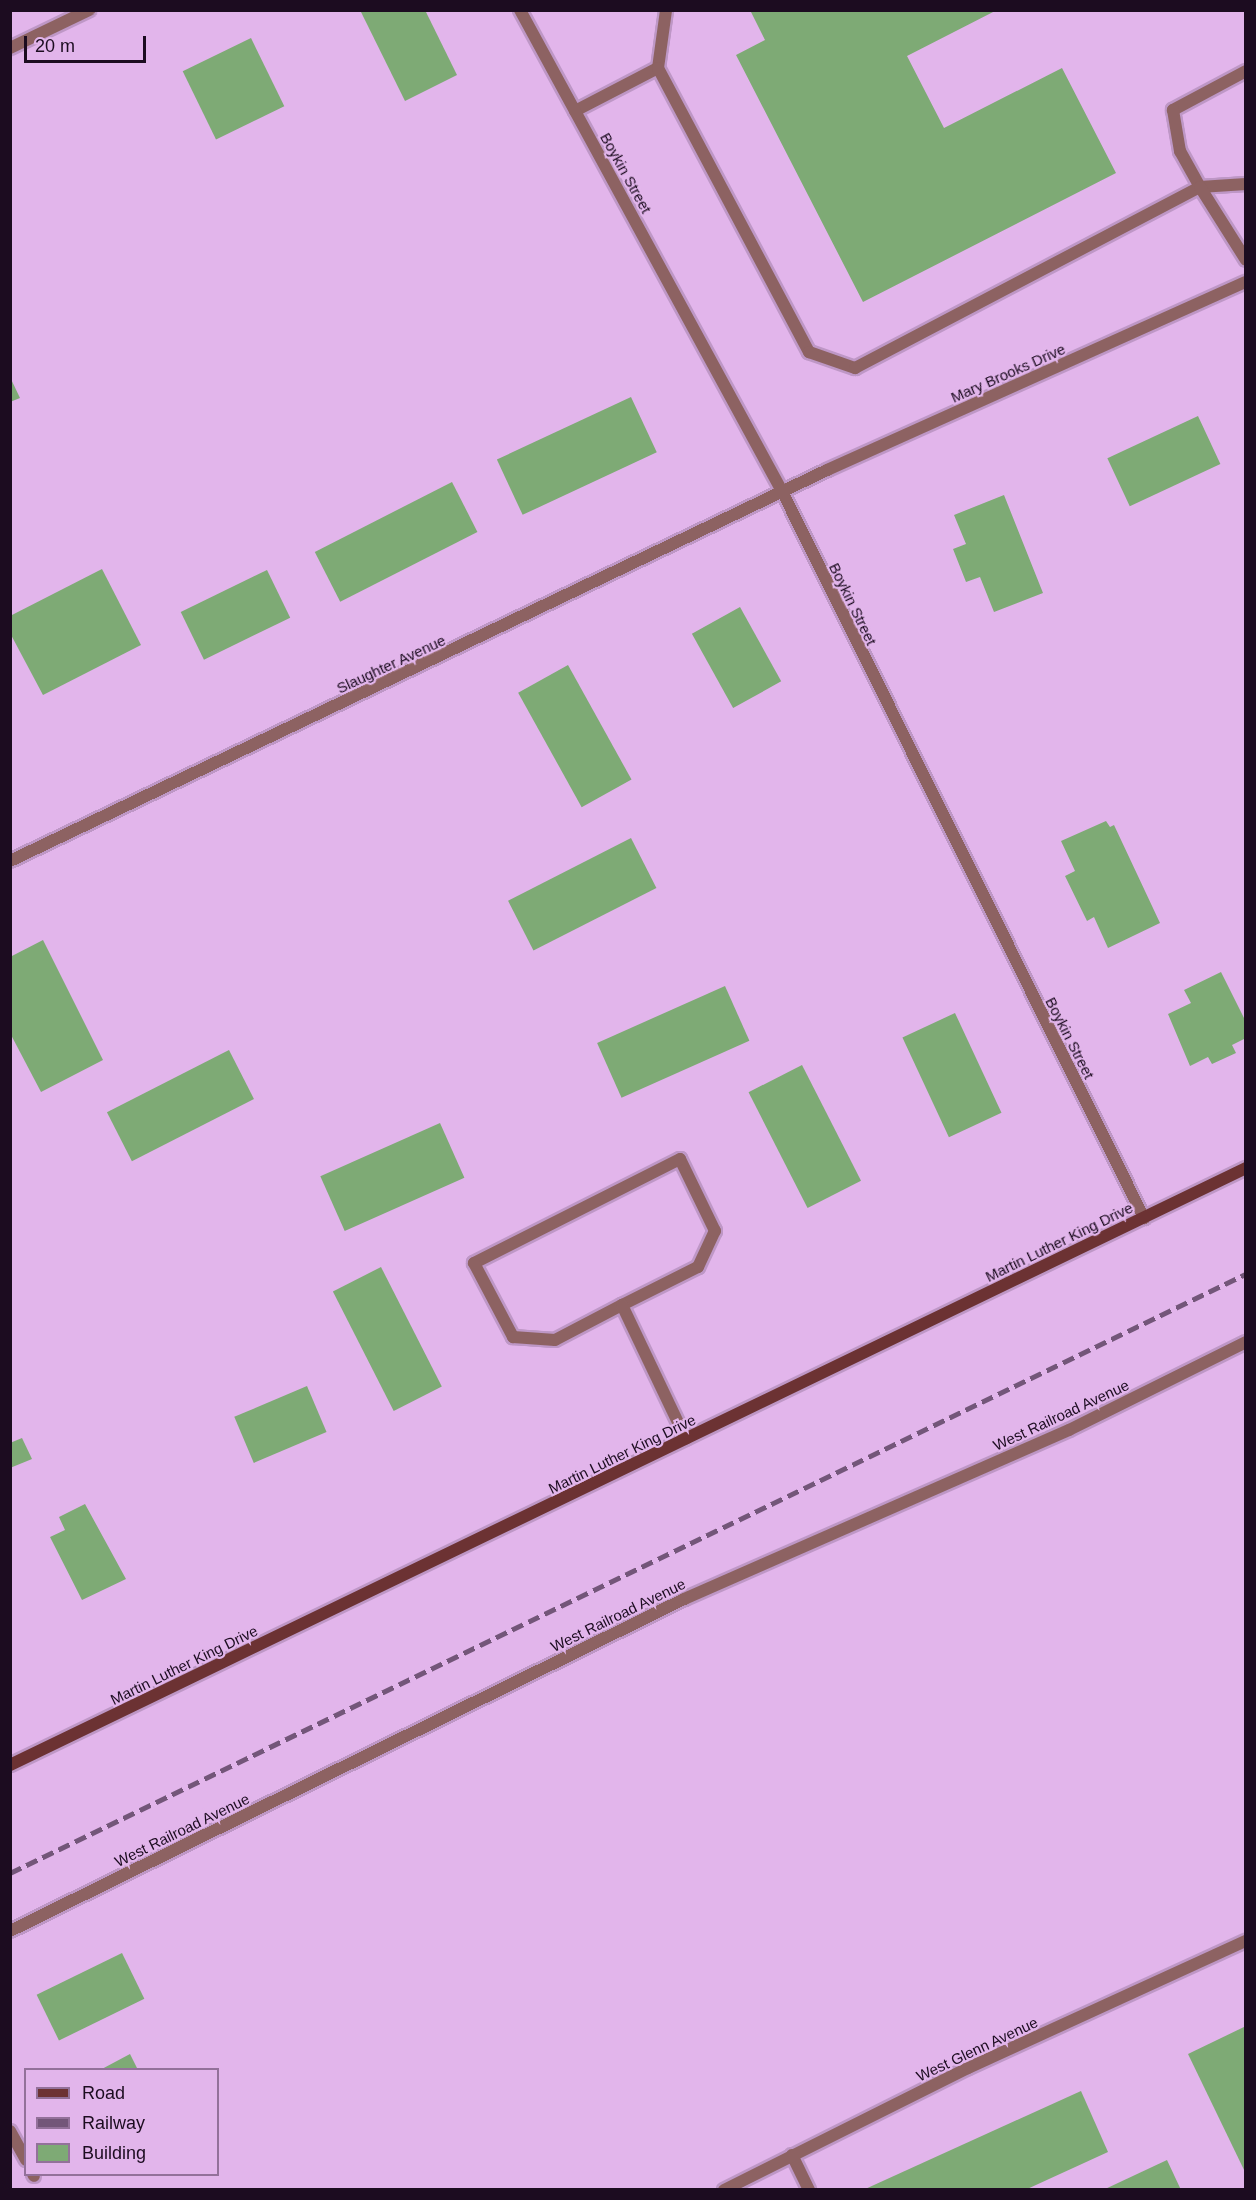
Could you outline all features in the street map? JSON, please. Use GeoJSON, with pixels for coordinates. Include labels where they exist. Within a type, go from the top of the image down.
{"type":"FeatureCollection","features":[{"type":"Feature","properties":{"kind":"main road","name":"Martin Luther King Drive"},"geometry":{"type":"LineString","coordinates":[[10,1765],[1245,1168]]}},
{"type":"Feature","properties":{"kind":"street"},"geometry":{"type":"LineString","coordinates":[[10,48],[89,10]]}},
{"type":"Feature","properties":{"kind":"street","name":"Boykin Street"},"geometry":{"type":"LineString","coordinates":[[520,10],[783,493],[1144,1218]]}},
{"type":"Feature","properties":{"kind":"street"},"geometry":{"type":"LineString","coordinates":[[666,10],[658,68],[809,352],[855,368],[1200,187],[1245,184]]}},
{"type":"Feature","properties":{"kind":"street"},"geometry":{"type":"LineString","coordinates":[[575,111],[658,68]]}},
{"type":"Feature","properties":{"kind":"street"},"geometry":{"type":"LineString","coordinates":[[1245,71],[1173,110],[1180,151],[1245,260]]}},
{"type":"Feature","properties":{"kind":"street","name":"Mary Brooks Drive"},"geometry":{"type":"LineString","coordinates":[[783,493],[1245,282]]}},
{"type":"Feature","properties":{"kind":"street","name":"Slaughter Avenue"},"geometry":{"type":"LineString","coordinates":[[10,861],[783,493]]}},
{"type":"Feature","properties":{"kind":"street"},"geometry":{"type":"LineString","coordinates":[[680,1159],[715,1231],[698,1267],[622,1305],[555,1340],[513,1337],[474,1263],[680,1159]]}},
{"type":"Feature","properties":{"kind":"street"},"geometry":{"type":"LineString","coordinates":[[622,1305],[686,1439]]}},
{"type":"Feature","properties":{"kind":"street","name":"West Railroad Avenue"},"geometry":{"type":"LineString","coordinates":[[10,1931],[684,1599],[1069,1430],[1245,1342]]}},
{"type":"Feature","properties":{"kind":"street","name":"West Glenn Avenue"},"geometry":{"type":"LineString","coordinates":[[724,2190],[968,2068],[1245,1941]]}},
{"type":"Feature","properties":{"kind":"street"},"geometry":{"type":"LineString","coordinates":[[10,2131],[24,2156]]}},
{"type":"Feature","properties":{"kind":"street"},"geometry":{"type":"LineString","coordinates":[[792,2155],[809,2190]]}},
{"type":"Feature","properties":{"kind":"building"},"geometry":{"type":"Polygon","coordinates":[[[360,10],[425,10],[457,75],[405,101],[360,10]]]}},
{"type":"Feature","properties":{"kind":"building"},"geometry":{"type":"Polygon","coordinates":[[[750,10],[997,10],[907,56],[944,128],[1062,68],[1116,173],[863,302],[736,55],[765,40],[750,10]]]}},
{"type":"Feature","properties":{"kind":"building"},"geometry":{"type":"Polygon","coordinates":[[[251,38],[284,106],[216,140],[183,71],[251,38]]]}},
{"type":"Feature","properties":{"kind":"building"},"geometry":{"type":"Polygon","coordinates":[[[10,377],[20,398],[10,402],[10,377]]]}},
{"type":"Feature","properties":{"kind":"building"},"geometry":{"type":"Polygon","coordinates":[[[631,397],[657,452],[523,515],[497,460],[631,397]]]}},
{"type":"Feature","properties":{"kind":"building"},"geometry":{"type":"Polygon","coordinates":[[[1198,416],[1220,464],[1130,506],[1107,458],[1198,416]]]}},
{"type":"Feature","properties":{"kind":"building"},"geometry":{"type":"Polygon","coordinates":[[[452,482],[477,532],[340,602],[315,552],[452,482]]]}},
{"type":"Feature","properties":{"kind":"building"},"geometry":{"type":"Polygon","coordinates":[[[1004,495],[1043,593],[994,612],[980,577],[966,582],[953,549],[966,544],[954,515],[1004,495]]]}},
{"type":"Feature","properties":{"kind":"building"},"geometry":{"type":"Polygon","coordinates":[[[102,569],[141,645],[43,695],[10,633],[10,616],[102,569]]]}},
{"type":"Feature","properties":{"kind":"building"},"geometry":{"type":"Polygon","coordinates":[[[267,570],[290,618],[204,660],[181,612],[267,570]]]}},
{"type":"Feature","properties":{"kind":"building"},"geometry":{"type":"Polygon","coordinates":[[[740,607],[781,681],[733,708],[692,634],[740,607]]]}},
{"type":"Feature","properties":{"kind":"building"},"geometry":{"type":"Polygon","coordinates":[[[568,665],[632,780],[582,807],[518,693],[568,665]]]}},
{"type":"Feature","properties":{"kind":"building"},"geometry":{"type":"Polygon","coordinates":[[[1106,821],[1110,827],[1114,825],[1160,923],[1108,948],[1094,917],[1087,921],[1065,876],[1075,871],[1061,841],[1106,821]]]}},
{"type":"Feature","properties":{"kind":"building"},"geometry":{"type":"Polygon","coordinates":[[[631,838],[656,888],[533,951],[508,901],[631,838]]]}},
{"type":"Feature","properties":{"kind":"building"},"geometry":{"type":"Polygon","coordinates":[[[43,940],[103,1060],[41,1092],[10,1033],[10,957],[43,940]]]}},
{"type":"Feature","properties":{"kind":"building"},"geometry":{"type":"Polygon","coordinates":[[[1221,972],[1246,1022],[1246,1038],[1232,1045],[1236,1053],[1212,1064],[1208,1057],[1190,1066],[1168,1014],[1191,1003],[1184,990],[1221,972]]]}},
{"type":"Feature","properties":{"kind":"building"},"geometry":{"type":"Polygon","coordinates":[[[725,986],[749,1041],[622,1098],[597,1043],[725,986]]]}},
{"type":"Feature","properties":{"kind":"building"},"geometry":{"type":"Polygon","coordinates":[[[955,1013],[1001,1113],[949,1137],[902,1038],[955,1013]]]}},
{"type":"Feature","properties":{"kind":"building"},"geometry":{"type":"Polygon","coordinates":[[[229,1050],[254,1099],[132,1161],[107,1112],[229,1050]]]}},
{"type":"Feature","properties":{"kind":"building"},"geometry":{"type":"Polygon","coordinates":[[[802,1065],[861,1181],[808,1208],[749,1092],[802,1065]]]}},
{"type":"Feature","properties":{"kind":"building"},"geometry":{"type":"Polygon","coordinates":[[[440,1123],[464,1178],[345,1231],[320,1176],[440,1123]]]}},
{"type":"Feature","properties":{"kind":"building"},"geometry":{"type":"Polygon","coordinates":[[[381,1267],[442,1386],[394,1411],[333,1292],[381,1267]]]}},
{"type":"Feature","properties":{"kind":"building"},"geometry":{"type":"Polygon","coordinates":[[[307,1386],[327,1432],[254,1463],[234,1417],[307,1386]]]}},
{"type":"Feature","properties":{"kind":"building"},"geometry":{"type":"Polygon","coordinates":[[[22,1438],[32,1459],[10,1468],[10,1443],[22,1438]]]}},
{"type":"Feature","properties":{"kind":"building"},"geometry":{"type":"Polygon","coordinates":[[[85,1504],[126,1579],[82,1600],[50,1537],[65,1530],[59,1517],[85,1504]]]}},
{"type":"Feature","properties":{"kind":"building"},"geometry":{"type":"Polygon","coordinates":[[[122,1953],[144,1999],[59,2040],[37,1995],[122,1953]]]}},
{"type":"Feature","properties":{"kind":"building"},"geometry":{"type":"Polygon","coordinates":[[[1246,2026],[1246,2174],[1188,2054],[1246,2026]]]}},
{"type":"Feature","properties":{"kind":"building"},"geometry":{"type":"Polygon","coordinates":[[[130,2054],[137,2068],[104,2068],[130,2054]]]}},
{"type":"Feature","properties":{"kind":"building"},"geometry":{"type":"Polygon","coordinates":[[[1081,2091],[1108,2152],[1025,2190],[863,2190],[1081,2091]]]}},
{"type":"Feature","properties":{"kind":"building"},"geometry":{"type":"Polygon","coordinates":[[[1167,2160],[1181,2190],[1103,2190],[1167,2160]]]}},
{"type":"Feature","properties":{"kind":"railway"},"geometry":{"type":"LineString","coordinates":[[10,1873],[1246,1274]]}}]}
